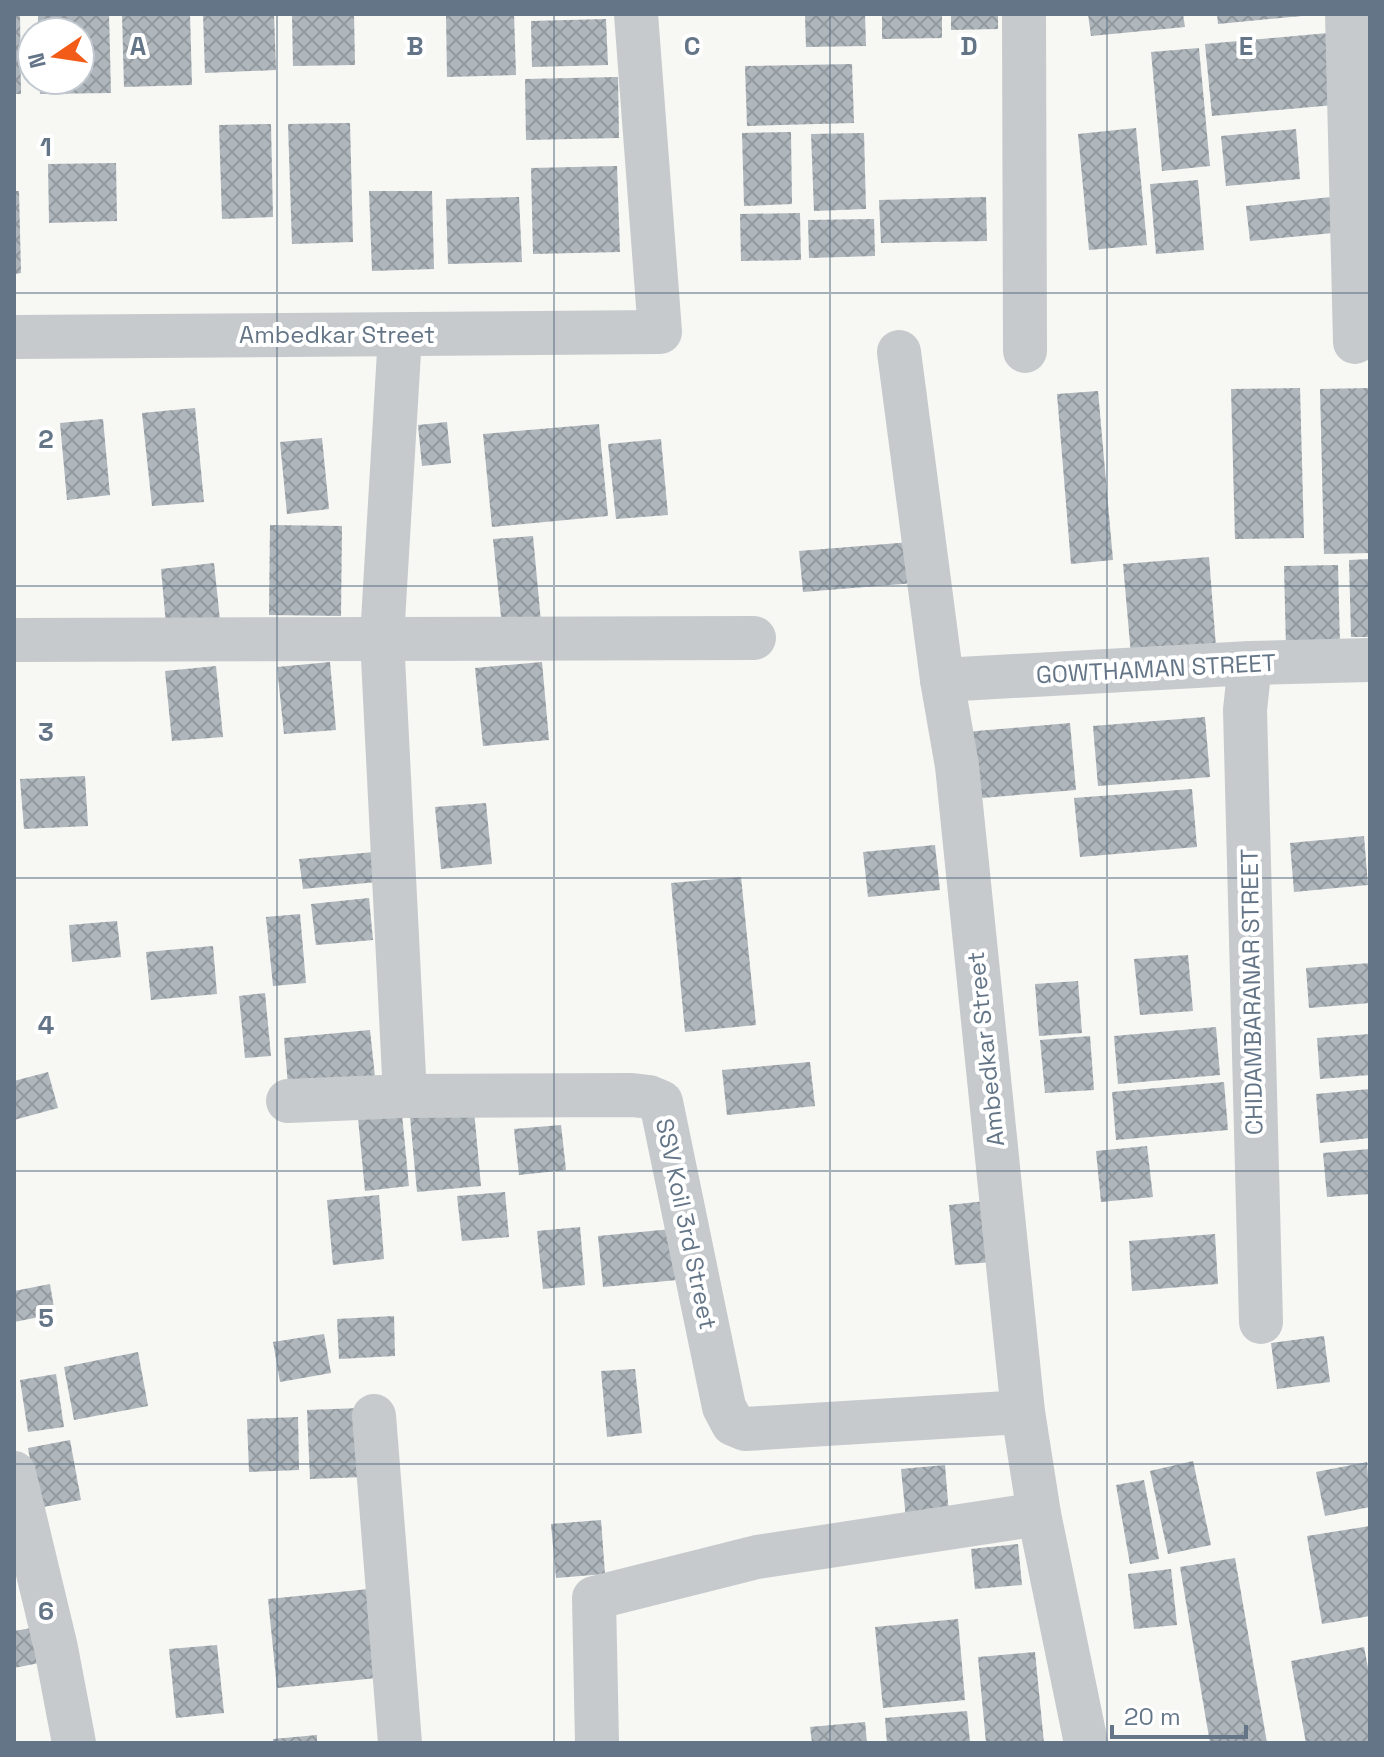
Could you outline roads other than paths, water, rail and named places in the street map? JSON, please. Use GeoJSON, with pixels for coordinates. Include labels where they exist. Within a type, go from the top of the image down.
{"type":"FeatureCollection","features":[{"type":"Feature","properties":{"kind":"street","name":"Ambedkar Street"},"geometry":{"type":"LineString","coordinates":[[14,337],[660,332],[636,14]]}},
{"type":"Feature","properties":{"kind":"street"},"geometry":{"type":"LineString","coordinates":[[1024,14],[1025,351]]}},
{"type":"Feature","properties":{"kind":"street"},"geometry":{"type":"LineString","coordinates":[[1347,14],[1355,342]]}},
{"type":"Feature","properties":{"kind":"street"},"geometry":{"type":"LineString","coordinates":[[400,335],[382,638],[405,1096]]}},
{"type":"Feature","properties":{"kind":"street","name":"Ambedkar Street"},"geometry":{"type":"LineString","coordinates":[[899,352],[942,680],[957,766],[1023,1412],[1039,1514],[1086,1743]]}},
{"type":"Feature","properties":{"kind":"street"},"geometry":{"type":"LineString","coordinates":[[14,640],[754,638]]}},
{"type":"Feature","properties":{"kind":"street","name":"GOWTHAMAN STREET"},"geometry":{"type":"LineString","coordinates":[[942,680],[1250,663],[1370,660]]}},
{"type":"Feature","properties":{"kind":"street","name":"CHIDAMBARANAR STREET"},"geometry":{"type":"LineString","coordinates":[[1250,663],[1245,710],[1261,1322]]}},
{"type":"Feature","properties":{"kind":"street","name":"SSV Koil 3rd Street"},"geometry":{"type":"LineString","coordinates":[[288,1101],[405,1096],[632,1095],[661,1102],[724,1407],[733,1424],[745,1429],[1023,1412]]}},
{"type":"Feature","properties":{"kind":"street"},"geometry":{"type":"LineString","coordinates":[[374,1416],[400,1743]]}},
{"type":"Feature","properties":{"kind":"street"},"geometry":{"type":"LineString","coordinates":[[14,1473],[25,1561],[73,1743]]}},
{"type":"Feature","properties":{"kind":"street"},"geometry":{"type":"LineString","coordinates":[[597,1743],[594,1598],[757,1557],[1039,1514]]}}]}
